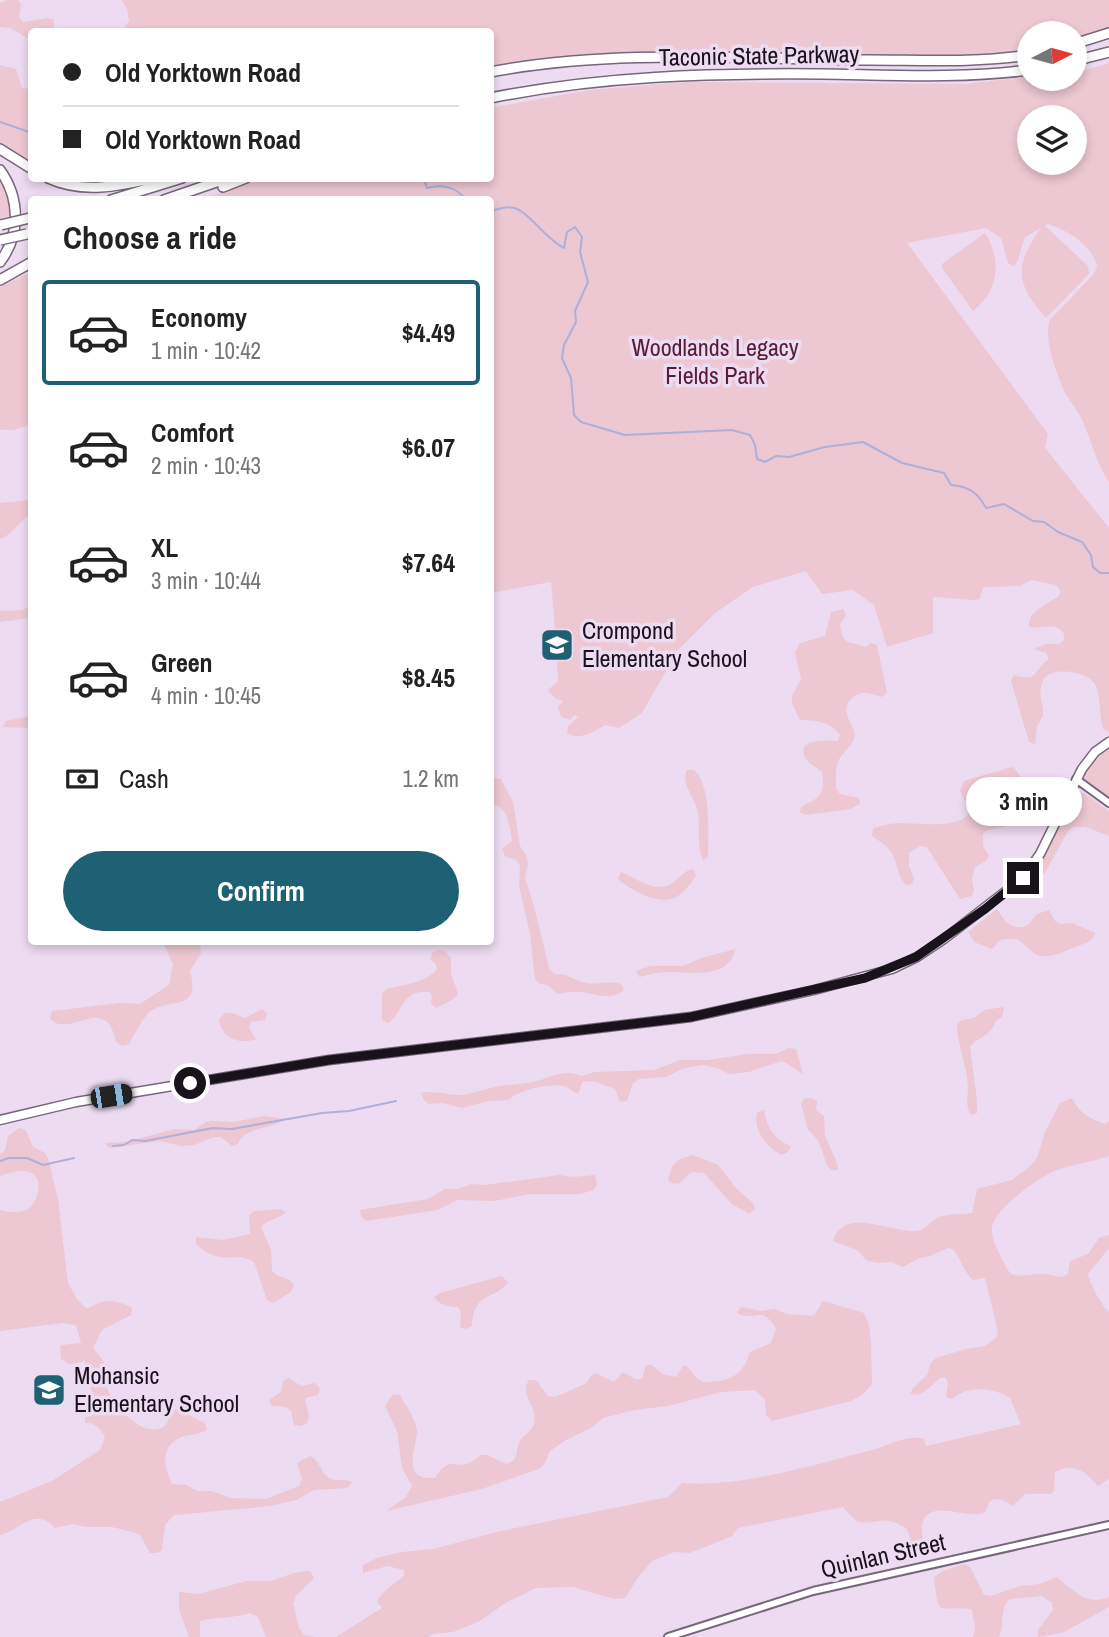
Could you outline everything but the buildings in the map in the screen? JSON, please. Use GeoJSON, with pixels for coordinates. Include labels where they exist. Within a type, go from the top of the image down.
{"type":"FeatureCollection","features":[{"type":"Feature","properties":{"kind":"highway"},"geometry":{"type":"LineString","coordinates":[[1087,40],[1109,33]]}},
{"type":"Feature","properties":{"kind":"highway"},"geometry":{"type":"LineString","coordinates":[[1087,57],[1109,51]]}},
{"type":"Feature","properties":{"kind":"highway","name":"Taconic State Parkway"},"geometry":{"type":"LineString","coordinates":[[494,71],[552,63],[615,59],[957,61],[1017,56]]}},
{"type":"Feature","properties":{"kind":"highway","name":"Taconic State Parkway"},"geometry":{"type":"LineString","coordinates":[[494,98],[576,84],[674,75],[977,75],[1017,71]]}},
{"type":"Feature","properties":{"kind":"highway"},"geometry":{"type":"LineString","coordinates":[[0,149],[28,166]]}},
{"type":"Feature","properties":{"kind":"highway"},"geometry":{"type":"LineString","coordinates":[[0,170],[13,197],[16,216],[12,239],[0,262]]}},
{"type":"Feature","properties":{"kind":"highway"},"geometry":{"type":"LineString","coordinates":[[59,182],[90,188],[128,182]]}},
{"type":"Feature","properties":{"kind":"highway"},"geometry":{"type":"LineString","coordinates":[[124,196],[169,182]]}},
{"type":"Feature","properties":{"kind":"highway"},"geometry":{"type":"LineString","coordinates":[[176,196],[216,182]]}},
{"type":"Feature","properties":{"kind":"highway"},"geometry":{"type":"LineString","coordinates":[[196,196],[235,182]]}},
{"type":"Feature","properties":{"kind":"highway"},"geometry":{"type":"LineString","coordinates":[[1,225],[28,219]]}},
{"type":"Feature","properties":{"kind":"highway"},"geometry":{"type":"LineString","coordinates":[[0,240],[28,233]]}},
{"type":"Feature","properties":{"kind":"highway"},"geometry":{"type":"LineString","coordinates":[[0,280],[28,264]]}},
{"type":"Feature","properties":{"kind":"main road"},"geometry":{"type":"LineString","coordinates":[[0,1120],[76,1102],[329,1060],[691,1017],[865,978],[916,957],[974,917],[1023,878],[1040,854],[1076,779],[1089,759],[1109,742]]}},
{"type":"Feature","properties":{"kind":"street"},"geometry":{"type":"LineString","coordinates":[[1076,779],[1109,803]]}},
{"type":"Feature","properties":{"kind":"street","name":"Quinlan Street"},"geometry":{"type":"LineString","coordinates":[[668,1637],[814,1591],[1109,1525]]}},
{"type":"Feature","properties":{"kind":"green space"},"geometry":{"type":"Polygon","coordinates":[[[18,0],[21,5],[19,17],[23,22],[48,18],[54,20],[54,28],[28,28],[28,38],[10,28],[0,27],[0,3],[18,0]]]}},
{"type":"Feature","properties":{"kind":"green space"},"geometry":{"type":"Polygon","coordinates":[[[122,0],[1109,0],[1109,28],[1087,35],[1087,21],[1017,21],[1017,51],[992,54],[615,54],[494,66],[494,28],[124,28],[129,21],[122,0]]]}},
{"type":"Feature","properties":{"kind":"green space","name":"Woodlands Legacy Fields Park"},"geometry":{"type":"Polygon","coordinates":[[[1109,63],[1109,482],[1097,460],[1081,418],[1062,386],[1048,337],[1050,320],[1093,275],[1097,267],[1095,259],[1085,246],[1064,230],[1048,224],[1045,226],[1088,266],[1089,274],[1046,318],[1028,295],[1022,274],[1026,253],[1041,228],[1025,237],[1014,266],[1008,263],[1001,238],[986,228],[907,243],[1048,434],[1045,447],[1109,528],[1109,732],[1103,729],[1098,691],[1092,681],[1071,672],[1055,672],[1048,675],[1042,684],[1040,693],[1043,716],[1037,726],[1035,744],[1029,742],[1011,681],[1014,675],[1031,677],[1049,659],[1046,653],[1034,649],[1046,644],[1059,644],[1064,640],[1064,634],[1056,627],[1029,627],[1035,612],[1059,596],[1060,590],[1056,585],[1031,580],[1020,586],[984,587],[979,599],[933,597],[933,633],[887,647],[874,605],[853,590],[822,594],[806,571],[753,587],[715,613],[678,650],[642,713],[619,728],[605,725],[582,736],[567,733],[568,726],[578,717],[575,715],[570,720],[561,717],[558,707],[563,701],[555,698],[548,690],[558,681],[557,659],[570,658],[568,639],[556,639],[551,582],[494,592],[494,196],[212,196],[253,182],[494,182],[494,107],[589,90],[687,82],[967,84],[1017,78],[1017,91],[1087,91],[1087,70],[1109,63]]]}},
{"type":"Feature","properties":{"kind":"green space"},"geometry":{"type":"Polygon","coordinates":[[[0,65],[16,69],[22,88],[28,89],[28,164],[0,146],[0,65]]]}},
{"type":"Feature","properties":{"kind":"green space"},"geometry":{"type":"Polygon","coordinates":[[[0,178],[11,200],[13,215],[0,218],[0,178]]]}},
{"type":"Feature","properties":{"kind":"green space"},"geometry":{"type":"Polygon","coordinates":[[[76,182],[118,182],[97,185],[76,182]]]}},
{"type":"Feature","properties":{"kind":"green space"},"geometry":{"type":"Polygon","coordinates":[[[985,233],[994,254],[995,275],[988,294],[973,311],[942,268],[942,264],[985,233]]]}},
{"type":"Feature","properties":{"kind":"green space"},"geometry":{"type":"Polygon","coordinates":[[[28,273],[28,426],[13,430],[0,430],[0,287],[28,273]]]}},
{"type":"Feature","properties":{"kind":"green space"},"geometry":{"type":"Polygon","coordinates":[[[28,500],[28,517],[0,539],[0,503],[28,500]]]}},
{"type":"Feature","properties":{"kind":"green space"},"geometry":{"type":"Polygon","coordinates":[[[28,607],[28,618],[0,622],[0,611],[23,610],[28,607]]]}},
{"type":"Feature","properties":{"kind":"green space"},"geometry":{"type":"Polygon","coordinates":[[[843,609],[846,615],[840,625],[843,638],[866,647],[871,643],[877,645],[887,693],[882,697],[858,694],[847,705],[847,715],[855,734],[853,742],[838,762],[836,789],[840,794],[859,798],[860,804],[850,809],[806,815],[800,813],[801,807],[820,794],[823,780],[822,772],[805,757],[805,746],[814,742],[838,741],[840,735],[822,722],[800,720],[792,703],[792,696],[801,679],[795,653],[800,643],[825,636],[831,612],[843,609]]]}},
{"type":"Feature","properties":{"kind":"green space"},"geometry":{"type":"Polygon","coordinates":[[[28,717],[28,728],[3,727],[6,721],[28,717]]]}},
{"type":"Feature","properties":{"kind":"green space"},"geometry":{"type":"Polygon","coordinates":[[[1109,748],[1109,797],[1082,777],[1093,761],[1109,748]]]}},
{"type":"Feature","properties":{"kind":"green space"},"geometry":{"type":"Polygon","coordinates":[[[1012,767],[1023,782],[1028,817],[983,834],[983,846],[989,856],[975,867],[972,896],[960,899],[930,852],[926,847],[920,846],[909,853],[909,866],[914,878],[912,884],[906,885],[889,850],[872,836],[873,829],[896,823],[947,824],[958,821],[968,815],[968,808],[960,790],[964,781],[1012,767]]]}},
{"type":"Feature","properties":{"kind":"green space"},"geometry":{"type":"Polygon","coordinates":[[[687,770],[694,770],[700,778],[706,798],[708,857],[703,860],[699,846],[698,812],[685,779],[687,770]]]}},
{"type":"Feature","properties":{"kind":"green space"},"geometry":{"type":"Polygon","coordinates":[[[494,778],[501,779],[513,802],[520,846],[527,857],[525,878],[549,968],[554,974],[586,983],[621,984],[624,990],[619,994],[557,994],[548,985],[540,984],[535,979],[530,933],[519,886],[520,866],[517,860],[505,856],[502,849],[512,841],[505,812],[496,806],[494,778]]]}},
{"type":"Feature","properties":{"kind":"green space"},"geometry":{"type":"Polygon","coordinates":[[[1078,792],[1084,793],[1109,811],[1109,836],[1086,827],[1073,827],[1068,831],[1045,873],[1039,874],[1034,870],[1063,820],[1073,796],[1078,792]]]}},
{"type":"Feature","properties":{"kind":"green space"},"geometry":{"type":"Polygon","coordinates":[[[693,869],[696,876],[689,885],[679,896],[669,899],[661,900],[645,895],[618,879],[621,872],[661,887],[668,886],[693,869]]]}},
{"type":"Feature","properties":{"kind":"green space"},"geometry":{"type":"Polygon","coordinates":[[[997,909],[1006,922],[1018,927],[1028,925],[1037,914],[1049,910],[1060,924],[1072,923],[1095,933],[1086,943],[1045,956],[1034,953],[1023,943],[1013,939],[1000,940],[992,949],[974,942],[968,932],[997,909]]]}},
{"type":"Feature","properties":{"kind":"green space"},"geometry":{"type":"Polygon","coordinates":[[[164,945],[200,945],[201,953],[190,971],[192,993],[183,1001],[151,1011],[129,1044],[122,1046],[116,1042],[111,1027],[104,1020],[95,1018],[58,1024],[50,1018],[52,1011],[120,1003],[140,1004],[169,985],[173,964],[164,945]]]}},
{"type":"Feature","properties":{"kind":"green space"},"geometry":{"type":"Polygon","coordinates":[[[735,949],[725,966],[717,970],[697,973],[664,972],[639,977],[636,971],[650,966],[683,966],[735,949]]]}},
{"type":"Feature","properties":{"kind":"green space"},"geometry":{"type":"Polygon","coordinates":[[[445,951],[451,958],[451,973],[458,994],[454,999],[436,1008],[431,1004],[430,992],[413,994],[388,1023],[382,1020],[382,994],[386,989],[413,983],[432,974],[437,969],[430,959],[432,953],[445,951]]]}},
{"type":"Feature","properties":{"kind":"green space"},"geometry":{"type":"Polygon","coordinates":[[[1004,1007],[1002,1017],[992,1029],[970,1047],[977,1100],[977,1113],[971,1115],[967,1105],[968,1087],[957,1024],[962,1020],[974,1018],[984,1010],[1004,1007]]]}},
{"type":"Feature","properties":{"kind":"green space"},"geometry":{"type":"Polygon","coordinates":[[[262,1009],[267,1013],[265,1020],[251,1022],[249,1028],[256,1039],[237,1040],[227,1035],[220,1026],[219,1019],[225,1013],[245,1018],[262,1009]]]}},
{"type":"Feature","properties":{"kind":"green space"},"geometry":{"type":"Polygon","coordinates":[[[789,1048],[796,1049],[803,1074],[781,1061],[749,1072],[729,1074],[703,1065],[684,1068],[666,1077],[639,1079],[633,1083],[627,1101],[620,1102],[615,1089],[596,1082],[583,1081],[578,1094],[563,1086],[542,1087],[527,1090],[509,1100],[489,1101],[462,1108],[443,1103],[429,1104],[421,1093],[463,1095],[534,1082],[563,1073],[581,1076],[594,1072],[654,1070],[680,1060],[776,1054],[789,1048]]]}},
{"type":"Feature","properties":{"kind":"green space"},"geometry":{"type":"Polygon","coordinates":[[[1072,1098],[1078,1108],[1090,1117],[1105,1124],[1109,1121],[1109,1156],[1057,1170],[1040,1179],[1001,1211],[995,1219],[992,1234],[1007,1269],[1014,1275],[1043,1274],[1062,1277],[1068,1274],[1070,1261],[1088,1254],[1099,1238],[1109,1235],[1109,1248],[1088,1274],[1096,1294],[1109,1312],[1109,1479],[1098,1486],[1080,1470],[1062,1469],[1055,1472],[1054,1490],[1051,1494],[1025,1494],[1013,1506],[997,1499],[990,1501],[985,1512],[978,1514],[935,1511],[928,1514],[923,1521],[923,1549],[917,1551],[907,1529],[899,1524],[887,1521],[857,1522],[843,1507],[738,1528],[732,1536],[700,1549],[689,1553],[674,1552],[652,1561],[625,1598],[614,1599],[573,1587],[536,1588],[507,1602],[478,1622],[453,1632],[428,1637],[336,1637],[382,1608],[377,1602],[386,1590],[404,1575],[404,1570],[387,1566],[363,1573],[363,1565],[377,1558],[434,1549],[496,1532],[668,1497],[682,1483],[728,1482],[778,1474],[905,1439],[924,1439],[926,1446],[1021,1424],[1010,1398],[981,1389],[966,1391],[952,1399],[946,1397],[946,1378],[940,1378],[922,1393],[910,1394],[927,1375],[936,1358],[985,1346],[996,1338],[998,1332],[985,1278],[973,1280],[953,1249],[948,1248],[919,1258],[903,1267],[891,1262],[866,1260],[857,1250],[833,1241],[839,1230],[847,1225],[870,1224],[917,1231],[939,1217],[972,1213],[977,1189],[1012,1180],[1037,1158],[1045,1132],[1060,1103],[1072,1098]]]}},
{"type":"Feature","properties":{"kind":"green space"},"geometry":{"type":"Polygon","coordinates":[[[804,1099],[817,1101],[816,1110],[824,1116],[825,1136],[838,1170],[831,1170],[827,1165],[818,1140],[808,1130],[801,1104],[804,1099]]]}},
{"type":"Feature","properties":{"kind":"green space"},"geometry":{"type":"Polygon","coordinates":[[[764,1110],[772,1133],[791,1146],[788,1152],[782,1155],[766,1143],[759,1132],[757,1113],[764,1110]]]}},
{"type":"Feature","properties":{"kind":"green space"},"geometry":{"type":"Polygon","coordinates":[[[264,1116],[285,1119],[246,1134],[238,1144],[232,1146],[221,1137],[181,1146],[160,1141],[109,1148],[105,1143],[127,1142],[174,1129],[194,1130],[206,1122],[234,1122],[264,1116]]]}},
{"type":"Feature","properties":{"kind":"green space"},"geometry":{"type":"Polygon","coordinates":[[[19,1128],[26,1130],[33,1147],[45,1153],[48,1158],[58,1199],[68,1283],[77,1299],[87,1309],[110,1301],[132,1308],[131,1315],[102,1330],[93,1348],[104,1363],[110,1395],[129,1418],[145,1428],[161,1428],[175,1410],[184,1406],[192,1417],[205,1423],[207,1430],[179,1438],[168,1448],[165,1459],[172,1484],[186,1485],[198,1491],[211,1491],[231,1498],[266,1499],[299,1486],[302,1479],[297,1463],[310,1456],[329,1478],[352,1482],[348,1488],[314,1490],[296,1500],[271,1506],[174,1515],[165,1525],[162,1550],[157,1553],[150,1553],[140,1535],[112,1527],[73,1524],[55,1528],[41,1519],[34,1519],[0,1535],[0,1502],[52,1481],[100,1450],[105,1437],[95,1425],[85,1423],[85,1417],[92,1416],[96,1410],[84,1359],[82,1362],[69,1364],[61,1359],[62,1345],[81,1343],[76,1325],[63,1323],[0,1331],[0,1210],[25,1211],[31,1206],[39,1187],[36,1177],[29,1172],[16,1171],[0,1176],[0,1155],[5,1150],[8,1136],[19,1128]]]}},
{"type":"Feature","properties":{"kind":"green space"},"geometry":{"type":"Polygon","coordinates":[[[693,1155],[718,1165],[736,1188],[753,1203],[755,1209],[749,1214],[732,1204],[704,1173],[691,1172],[680,1183],[668,1181],[676,1162],[693,1155]]]}},
{"type":"Feature","properties":{"kind":"green space"},"geometry":{"type":"Polygon","coordinates":[[[559,1175],[595,1175],[597,1184],[594,1190],[580,1194],[530,1194],[494,1201],[457,1200],[438,1210],[366,1221],[361,1217],[360,1210],[428,1199],[445,1189],[559,1175]]]}},
{"type":"Feature","properties":{"kind":"green space"},"geometry":{"type":"Polygon","coordinates":[[[280,1209],[286,1212],[261,1227],[271,1250],[272,1271],[290,1280],[294,1286],[291,1292],[273,1303],[267,1300],[254,1262],[241,1257],[211,1254],[196,1244],[196,1237],[223,1240],[250,1234],[249,1215],[254,1211],[280,1209]]]}},
{"type":"Feature","properties":{"kind":"green space"},"geometry":{"type":"Polygon","coordinates":[[[502,1276],[508,1283],[480,1302],[473,1315],[472,1326],[466,1329],[460,1327],[461,1313],[458,1307],[441,1304],[434,1297],[440,1293],[502,1276]]]}},
{"type":"Feature","properties":{"kind":"green space"},"geometry":{"type":"Polygon","coordinates":[[[823,1301],[864,1313],[869,1325],[872,1384],[863,1394],[851,1401],[772,1421],[766,1415],[765,1400],[755,1390],[721,1392],[668,1406],[634,1410],[603,1418],[591,1428],[566,1440],[550,1451],[541,1468],[482,1489],[386,1511],[405,1498],[412,1486],[402,1468],[397,1431],[385,1406],[393,1394],[400,1395],[416,1426],[412,1462],[417,1474],[435,1478],[446,1465],[466,1464],[480,1455],[487,1455],[506,1464],[515,1458],[520,1441],[530,1431],[535,1420],[526,1391],[529,1380],[536,1380],[548,1396],[555,1397],[587,1383],[596,1373],[614,1382],[623,1372],[635,1379],[642,1379],[646,1365],[652,1365],[662,1374],[676,1377],[684,1365],[701,1381],[724,1380],[739,1372],[750,1352],[771,1343],[776,1329],[771,1321],[762,1315],[737,1313],[741,1307],[761,1311],[775,1309],[787,1314],[814,1316],[823,1301]]]}},
{"type":"Feature","properties":{"kind":"green space"},"geometry":{"type":"Polygon","coordinates":[[[289,1378],[301,1386],[315,1383],[320,1388],[318,1395],[305,1398],[309,1417],[307,1423],[301,1426],[294,1425],[291,1411],[286,1407],[272,1406],[269,1400],[281,1392],[283,1381],[289,1378]]]}},
{"type":"Feature","properties":{"kind":"green space"},"geometry":{"type":"Polygon","coordinates":[[[965,1564],[970,1567],[984,1595],[991,1596],[1020,1586],[1040,1584],[1057,1577],[1081,1596],[1094,1600],[1109,1597],[1109,1607],[1062,1633],[1038,1637],[1038,1630],[1053,1610],[1052,1603],[1042,1596],[1010,1599],[1004,1607],[999,1637],[973,1637],[975,1629],[972,1609],[942,1608],[937,1600],[934,1577],[945,1570],[965,1564]]]}},
{"type":"Feature","properties":{"kind":"green space"},"geometry":{"type":"Polygon","coordinates":[[[310,1571],[314,1578],[296,1596],[293,1604],[299,1628],[304,1635],[315,1637],[266,1637],[258,1617],[250,1613],[200,1621],[200,1637],[189,1637],[179,1609],[179,1592],[199,1594],[246,1581],[271,1581],[310,1571]]]}},
{"type":"Feature","properties":{"kind":"waterway"},"geometry":{"type":"LineString","coordinates":[[0,122],[28,132]]}},
{"type":"Feature","properties":{"kind":"waterway"},"geometry":{"type":"LineString","coordinates":[[425,182],[427,188],[449,188],[462,196]]}},
{"type":"Feature","properties":{"kind":"waterway"},"geometry":{"type":"LineString","coordinates":[[494,210],[507,207],[517,209],[564,248],[567,232],[575,227],[582,237],[580,252],[588,282],[575,311],[576,322],[564,345],[562,358],[571,378],[574,415],[581,422],[625,435],[732,430],[750,435],[757,459],[765,462],[776,456],[789,457],[825,447],[863,442],[902,463],[944,473],[951,485],[972,491],[986,508],[1004,504],[1033,521],[1044,522],[1058,532],[1082,542],[1091,555],[1093,567],[1100,573],[1109,573]]}},
{"type":"Feature","properties":{"kind":"waterway"},"geometry":{"type":"LineString","coordinates":[[113,1146],[124,1145],[132,1140],[145,1141],[213,1128],[232,1129],[396,1101]]}},
{"type":"Feature","properties":{"kind":"waterway"},"geometry":{"type":"LineString","coordinates":[[0,1161],[27,1158],[43,1165],[74,1158]]}},
{"type":"Feature","properties":{"kind":"place","name":"Crompond Elementary School"},"geometry":{"type":"Point","coordinates":[557,645]}},
{"type":"Feature","properties":{"kind":"place","name":"Mohansic Elementary School"},"geometry":{"type":"Point","coordinates":[49,1390]}},
{"type":"Feature","properties":{"kind":"route"},"geometry":{"type":"LineString","coordinates":[[190,1083],[329,1060],[691,1017],[865,978],[916,957],[985,909],[1023,878]]}}]}
